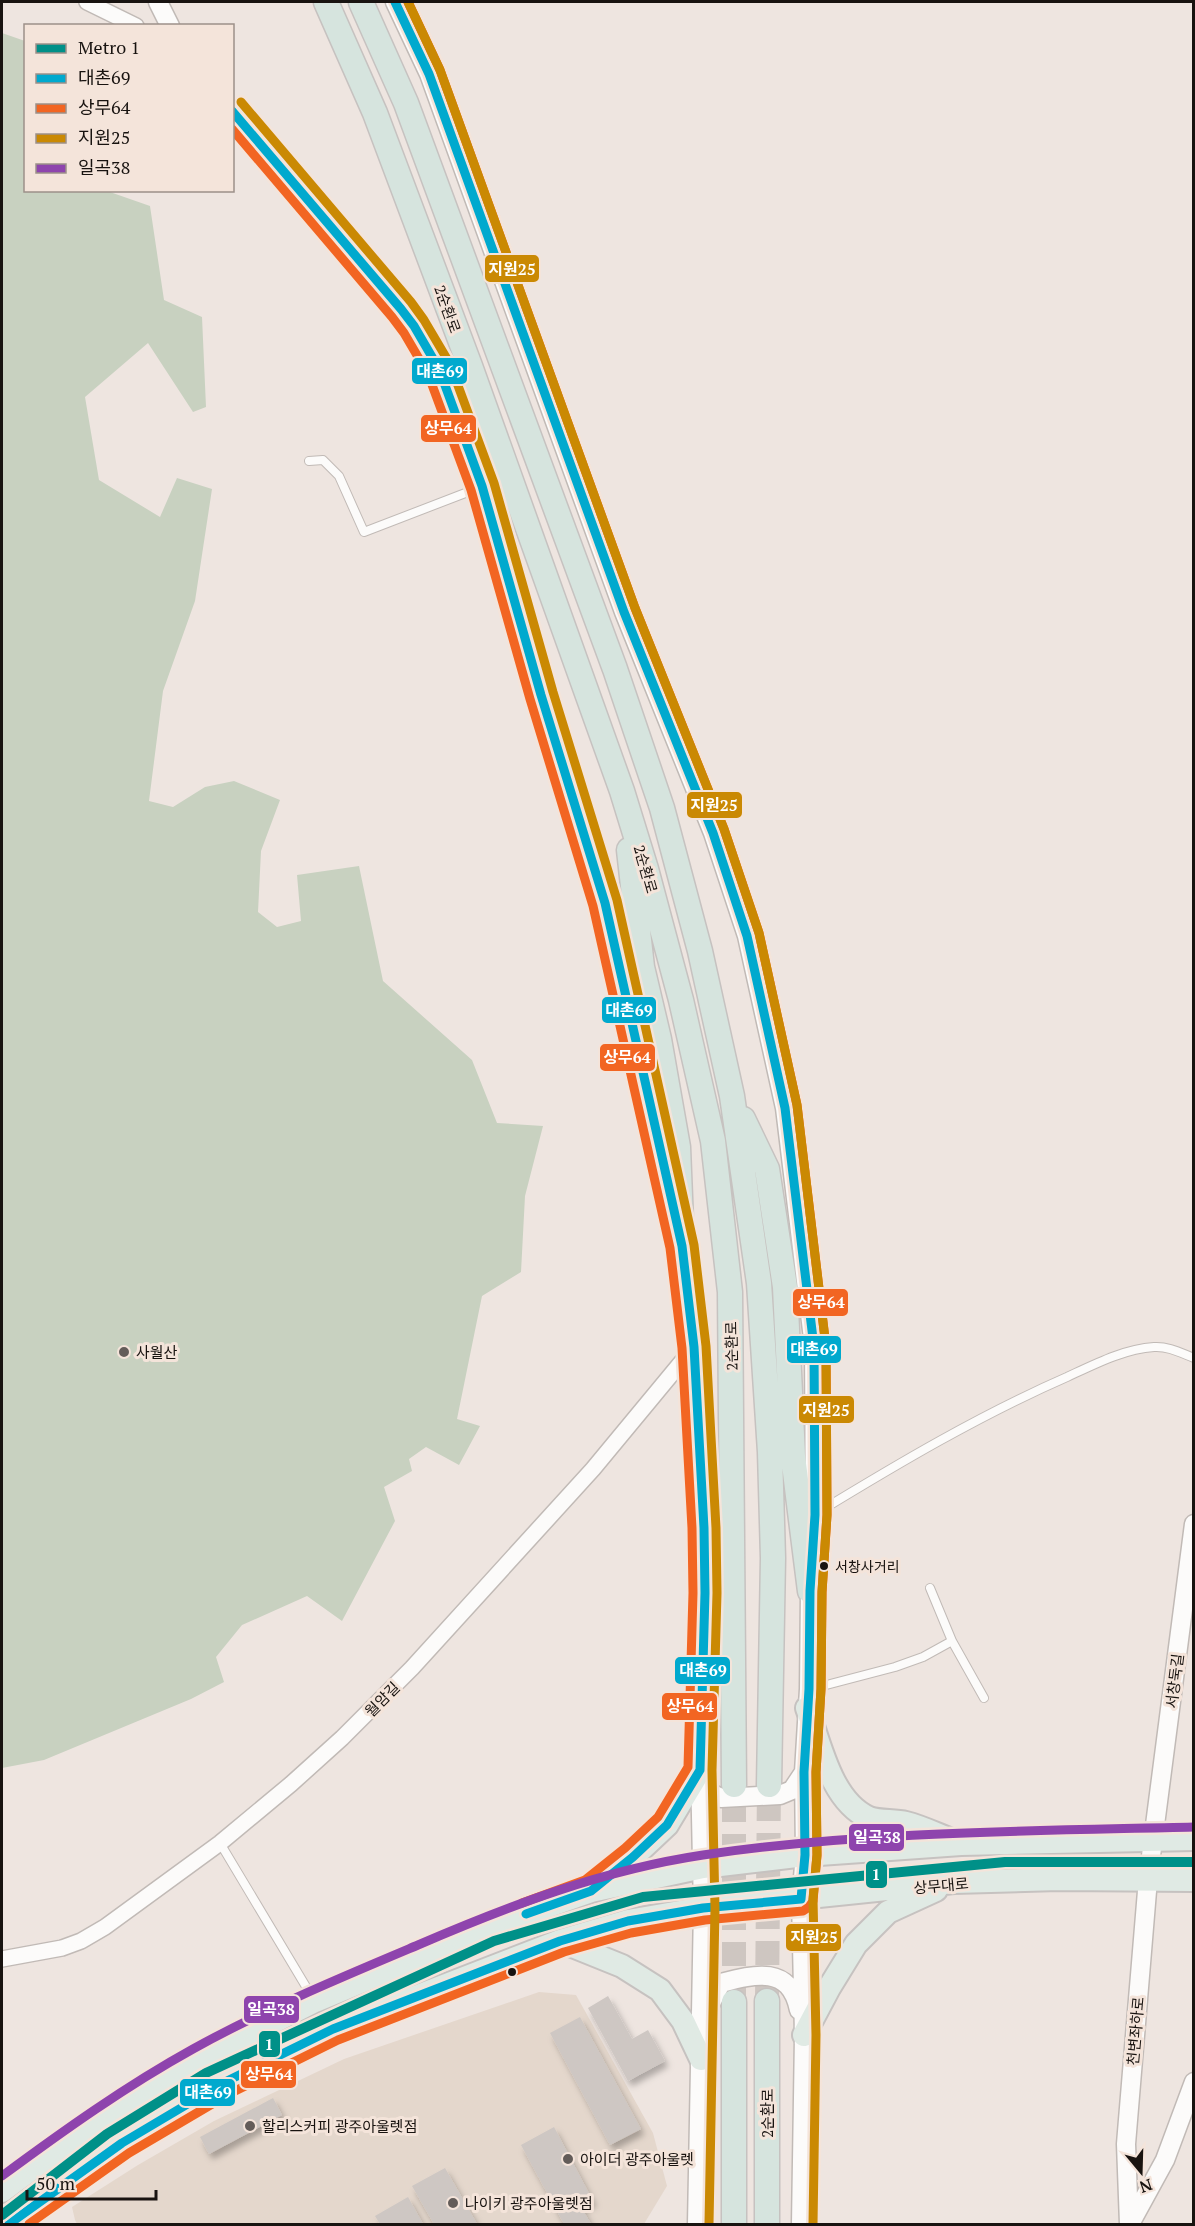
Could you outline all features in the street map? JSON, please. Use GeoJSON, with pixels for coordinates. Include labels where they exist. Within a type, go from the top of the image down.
{"type":"FeatureCollection","features":[{"type":"Feature","properties":{"kind":"highway","name":"2순환로"},"geometry":{"type":"LineString","coordinates":[[326,2],[375,113],[470,366],[622,790],[681,1000],[713,1141],[730,1292],[734,1785]]}},
{"type":"Feature","properties":{"kind":"highway","name":"2순환로"},"geometry":{"type":"LineString","coordinates":[[361,2],[405,103],[615,669],[662,808],[700,951],[732,1096],[759,1283],[770,1452],[773,1558],[769,1785]]}},
{"type":"Feature","properties":{"kind":"highway"},"geometry":{"type":"LineString","coordinates":[[622,790],[642,967],[678,1147],[682,1246]]}},
{"type":"Feature","properties":{"kind":"highway"},"geometry":{"type":"LineString","coordinates":[[732,1096],[767,1169],[771,1192],[785,1287],[793,1456],[810,1592]]}},
{"type":"Feature","properties":{"kind":"highway","name":"2순환로"},"geometry":{"type":"LineString","coordinates":[[767,2001],[767,2224]]}},
{"type":"Feature","properties":{"kind":"highway"},"geometry":{"type":"LineString","coordinates":[[734,2002],[734,2224]]}},
{"type":"Feature","properties":{"kind":"main road"},"geometry":{"type":"LineString","coordinates":[[808,1699],[824,1758],[851,1807],[871,1818],[905,1822],[960,1844]]}},
{"type":"Feature","properties":{"kind":"main road"},"geometry":{"type":"LineString","coordinates":[[591,1891],[633,1857],[667,1825],[700,1770]]}},
{"type":"Feature","properties":{"kind":"main road"},"geometry":{"type":"LineString","coordinates":[[2,2191],[83,2131],[198,2060],[315,2001],[505,1921],[591,1891],[704,1867],[805,1855],[960,1844],[1194,1839]]}},
{"type":"Feature","properties":{"kind":"main road","name":"상무대로"},"geometry":{"type":"LineString","coordinates":[[9,2224],[122,2143],[223,2083],[333,2029],[560,1941],[628,1921],[703,1908],[954,1882],[1059,1879],[1194,1880]]}},
{"type":"Feature","properties":{"kind":"main road"},"geometry":{"type":"LineString","coordinates":[[804,2035],[856,1944],[888,1912],[954,1882]]}},
{"type":"Feature","properties":{"kind":"main road"},"geometry":{"type":"LineString","coordinates":[[560,1941],[622,1966],[660,1990],[683,2021],[701,2059]]}},
{"type":"Feature","properties":{"kind":"street"},"geometry":{"type":"LineString","coordinates":[[87,2],[132,24]]}},
{"type":"Feature","properties":{"kind":"street"},"geometry":{"type":"LineString","coordinates":[[158,2],[169,24]]}},
{"type":"Feature","properties":{"kind":"street"},"geometry":{"type":"LineString","coordinates":[[395,2],[429,74],[624,612],[713,833],[747,936],[785,1108],[814,1347],[815,1515],[804,1772],[805,1855],[801,1899],[804,2035],[801,2224]]}},
{"type":"Feature","properties":{"kind":"street"},"geometry":{"type":"LineString","coordinates":[[234,112],[414,326],[439,369],[482,486],[541,695],[605,903],[682,1246],[694,1347],[704,1527],[705,1593],[700,1770],[704,1867],[697,2224]]}},
{"type":"Feature","properties":{"kind":"street","name":"월암길"},"geometry":{"type":"LineString","coordinates":[[3,1962],[62,1948],[81,1941],[105,1927],[220,1843],[334,1746],[405,1676],[593,1469],[694,1347]]}},
{"type":"Feature","properties":{"kind":"street","name":"서창둑길"},"geometry":{"type":"LineString","coordinates":[[1154,1839],[1194,1524]]}},
{"type":"Feature","properties":{"kind":"street"},"geometry":{"type":"LineString","coordinates":[[700,1770],[711,1793],[721,1798],[780,1795],[792,1790],[804,1772]]}},
{"type":"Feature","properties":{"kind":"street","name":"천변좌하로"},"geometry":{"type":"LineString","coordinates":[[1130,2224],[1126,2144],[1148,1880],[1154,1839]]}},
{"type":"Feature","properties":{"kind":"street"},"geometry":{"type":"LineString","coordinates":[[702,2022],[721,1983],[752,1975],[779,1978],[796,1994],[804,2035]]}},
{"type":"Feature","properties":{"kind":"street"},"geometry":{"type":"LineString","coordinates":[[1130,2224],[1165,2160],[1194,2082]]}},
{"type":"Feature","properties":{"kind":"lane"},"geometry":{"type":"LineString","coordinates":[[309,461],[323,460],[339,476],[364,532],[482,486]]}},
{"type":"Feature","properties":{"kind":"lane"},"geometry":{"type":"LineString","coordinates":[[815,1515],[910,1456],[999,1409],[1107,1359],[1136,1349],[1154,1347],[1166,1347],[1194,1358]]}},
{"type":"Feature","properties":{"kind":"lane"},"geometry":{"type":"LineString","coordinates":[[930,1588],[952,1641],[984,1698]]}},
{"type":"Feature","properties":{"kind":"lane"},"geometry":{"type":"LineString","coordinates":[[808,1699],[923,1657],[952,1641]]}},
{"type":"Feature","properties":{"kind":"lane"},"geometry":{"type":"LineString","coordinates":[[220,1843],[315,2001]]}},
{"type":"Feature","properties":{"kind":"shaded area"},"geometry":{"type":"Polygon","coordinates":[[[539,1992],[576,1995],[653,2133],[667,2186],[644,2224],[77,2224],[75,2220],[72,2207],[214,2121],[344,2059],[539,1992]]]}},
{"type":"Feature","properties":{"kind":"green space"},"geometry":{"type":"Polygon","coordinates":[[[2,33],[24,41],[24,192],[110,192],[150,206],[164,300],[202,317],[206,407],[193,412],[148,343],[85,397],[99,480],[160,517],[177,478],[212,489],[195,601],[163,691],[149,801],[173,807],[205,787],[234,781],[280,800],[261,851],[258,912],[277,927],[301,921],[297,875],[359,866],[383,981],[472,1060],[497,1123],[543,1126],[525,1196],[521,1272],[482,1296],[457,1419],[480,1426],[459,1465],[426,1447],[409,1459],[412,1471],[384,1487],[395,1521],[342,1621],[307,1596],[242,1625],[216,1657],[224,1682],[191,1699],[44,1760],[2,1768],[2,33]]]}},
{"type":"Feature","properties":{"kind":"building"},"geometry":{"type":"Polygon","coordinates":[[[608,1996],[632,2039],[648,2030],[665,2061],[628,2081],[588,2008],[608,1996]]]}},
{"type":"Feature","properties":{"kind":"building"},"geometry":{"type":"Polygon","coordinates":[[[580,2017],[641,2129],[610,2145],[550,2033],[580,2017]]]}},
{"type":"Feature","properties":{"kind":"building"},"geometry":{"type":"Polygon","coordinates":[[[273,2098],[282,2115],[209,2154],[200,2137],[273,2098]]]}},
{"type":"Feature","properties":{"kind":"building"},"geometry":{"type":"Polygon","coordinates":[[[554,2127],[593,2201],[581,2207],[591,2224],[564,2224],[521,2145],[554,2127]]]}},
{"type":"Feature","properties":{"kind":"building"},"geometry":{"type":"Polygon","coordinates":[[[445,2168],[477,2224],[434,2224],[412,2186],[445,2168]]]}},
{"type":"Feature","properties":{"kind":"building"},"geometry":{"type":"Polygon","coordinates":[[[408,2197],[423,2224],[380,2224],[375,2216],[408,2197]]]}},
{"type":"Feature","properties":{"kind":"tunnel"},"geometry":{"type":"LineString","coordinates":[[734,1785],[734,2002]]}},
{"type":"Feature","properties":{"kind":"tunnel"},"geometry":{"type":"LineString","coordinates":[[767,2001],[769,1785]]}},
{"type":"Feature","properties":{"kind":"metro line","name":"1"},"geometry":{"type":"LineString","coordinates":[[2,2215],[107,2134],[206,2073],[494,1941],[643,1897],[1005,1862],[1194,1862]]}},
{"type":"Feature","properties":{"kind":"transit line","name":"대촌69"},"geometry":{"type":"LineString","coordinates":[[9,2224],[122,2143],[223,2083],[333,2029],[560,1941],[628,1921],[703,1908],[801,1899],[805,1855],[804,1772],[815,1515],[814,1347],[785,1108],[747,936],[713,833],[624,612],[429,74],[395,2]]}},
{"type":"Feature","properties":{"kind":"transit line","name":"상무64"},"geometry":{"type":"LineString","coordinates":[[29,2224],[129,2153],[229,2094],[338,2040],[564,1952],[631,1933],[705,1920],[803,1911],[813,1901],[817,1855],[816,1772],[827,1515],[826,1347],[797,1105],[759,933],[724,829],[635,608],[440,70],[408,2]]}},
{"type":"Feature","properties":{"kind":"transit line","name":"지원25"},"geometry":{"type":"LineString","coordinates":[[408,2],[440,70],[635,608],[724,829],[759,933],[797,1105],[826,1347],[827,1515],[816,1772],[817,1855],[813,1899],[816,2035],[813,2224]]}},
{"type":"Feature","properties":{"kind":"transit line","name":"지원25"},"geometry":{"type":"LineString","coordinates":[[241,102],[411,302],[450,364],[494,483],[553,692],[617,900],[694,1245],[706,1346],[716,1528],[717,1593],[712,1770],[715,1908],[709,2224]]}},
{"type":"Feature","properties":{"kind":"transit line","name":"대촌69"},"geometry":{"type":"LineString","coordinates":[[234,113],[401,309],[414,326],[439,369],[482,486],[541,695],[605,903],[682,1246],[694,1347],[704,1528],[705,1593],[700,1770],[667,1825],[633,1857],[591,1891],[526,1914]]}},
{"type":"Feature","properties":{"kind":"transit line","name":"상무64"},"geometry":{"type":"LineString","coordinates":[[234,131],[392,317],[428,374],[471,490],[530,699],[593,906],[670,1248],[682,1348],[692,1528],[693,1593],[688,1767],[658,1817],[625,1848],[585,1880],[522,1903]]}},
{"type":"Feature","properties":{"kind":"transit line","name":"일곡38"},"geometry":{"type":"LineString","coordinates":[[2,2176],[143,2078],[248,2020],[332,1981],[453,1930],[523,1903],[593,1880],[703,1855],[825,1841],[1009,1831],[1194,1827]]}},
{"type":"Feature","properties":{"kind":"place","name":"사월산"},"geometry":{"type":"Point","coordinates":[124,1352]}},
{"type":"Feature","properties":{"kind":"place","name":"서창사거리"},"geometry":{"type":"Point","coordinates":[824,1566]}},
{"type":"Feature","properties":{"kind":"place","name":"할리스커피 광주아울렛점"},"geometry":{"type":"Point","coordinates":[250,2126]}},
{"type":"Feature","properties":{"kind":"place","name":"아이더 광주아울렛"},"geometry":{"type":"Point","coordinates":[568,2159]}},
{"type":"Feature","properties":{"kind":"place","name":"나이키 광주아울렛점"},"geometry":{"type":"Point","coordinates":[453,2203]}}]}
